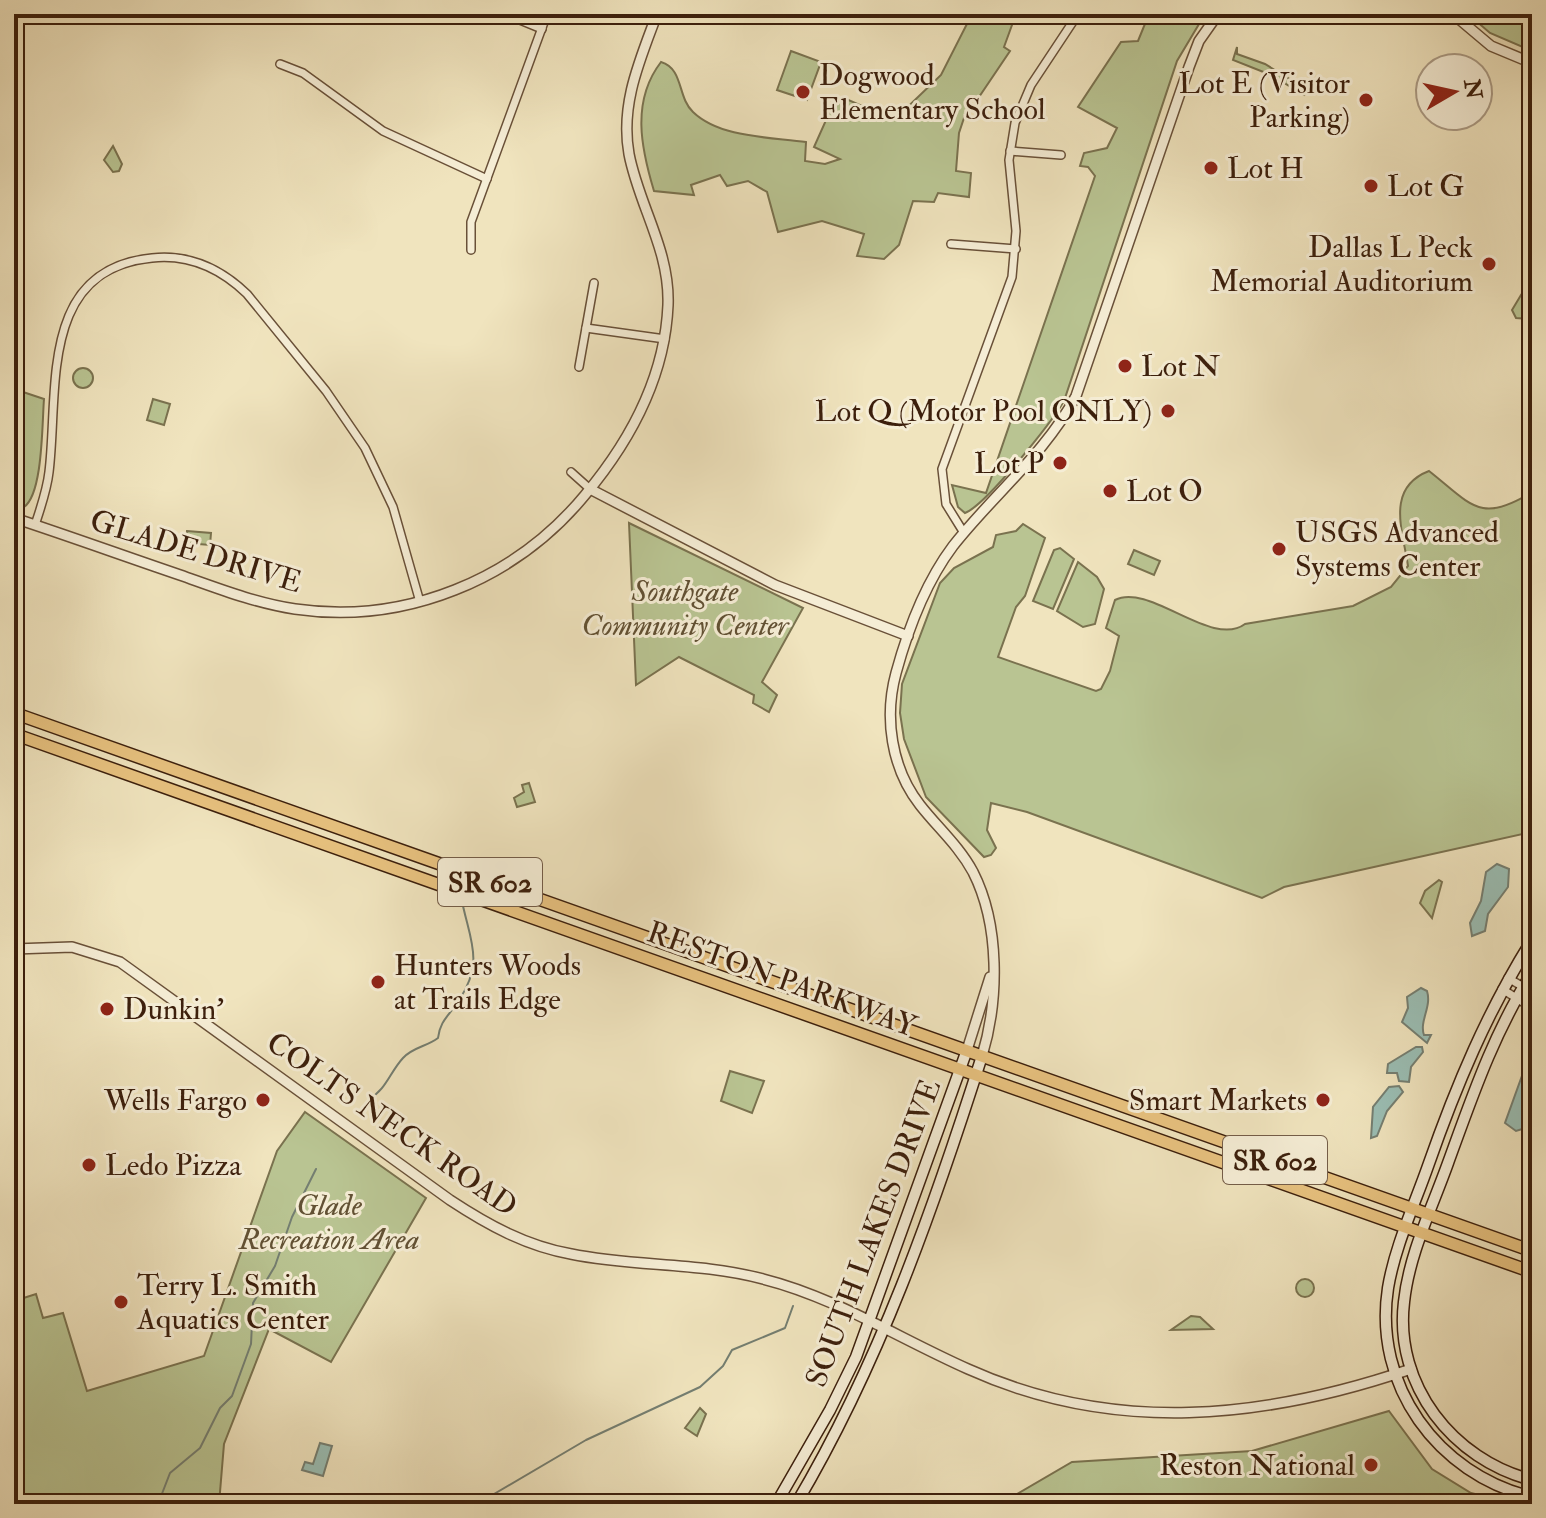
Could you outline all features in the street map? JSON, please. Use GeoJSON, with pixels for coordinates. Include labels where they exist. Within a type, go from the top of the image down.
{"type":"FeatureCollection","features":[{"type":"Feature","properties":{"kind":"main road","name":"RESTON PARKWAY"},"geometry":{"type":"LineString","coordinates":[[14,713],[1532,1251]]}},
{"type":"Feature","properties":{"kind":"main road","name":"RESTON PARKWAY"},"geometry":{"type":"LineString","coordinates":[[14,734],[1532,1272]]}},
{"type":"Feature","properties":{"kind":"main road"},"geometry":{"type":"LineString","coordinates":[[1532,940],[1502,989],[1462,1072],[1406,1228],[1387,1298],[1387,1334],[1395,1375],[1419,1421],[1447,1453],[1488,1481],[1532,1497]]}},
{"type":"Feature","properties":{"kind":"main road"},"geometry":{"type":"LineString","coordinates":[[1532,973],[1528,989],[1516,999],[1483,1066],[1422,1234],[1408,1277],[1403,1309],[1411,1369],[1430,1409],[1458,1442],[1496,1467],[1532,1480]]}},
{"type":"Feature","properties":{"kind":"main road","name":"SOUTH LAKES DRIVE"},"geometry":{"type":"LineString","coordinates":[[776,1504],[837,1398],[870,1321],[967,1050]]}},
{"type":"Feature","properties":{"kind":"main road","name":"SOUTH LAKES DRIVE"},"geometry":{"type":"LineString","coordinates":[[796,1504],[849,1412],[885,1329],[982,1056]]}},
{"type":"Feature","properties":{"kind":"street"},"geometry":{"type":"LineString","coordinates":[[505,14],[542,29]]}},
{"type":"Feature","properties":{"kind":"street"},"geometry":{"type":"LineString","coordinates":[[471,250],[471,222],[547,14]]}},
{"type":"Feature","properties":{"kind":"street","name":"GLADE DRIVE"},"geometry":{"type":"LineString","coordinates":[[14,518],[222,590],[281,607],[349,612],[420,602],[468,585],[515,559],[554,529],[590,489],[646,400],[665,339],[668,304],[665,270],[631,163],[626,126],[632,83],[657,14]]}},
{"type":"Feature","properties":{"kind":"street"},"geometry":{"type":"LineString","coordinates":[[964,533],[946,504],[942,469],[1009,287],[1016,249],[1010,151],[1015,123],[1026,96],[1078,14]]}},
{"type":"Feature","properties":{"kind":"street","name":"SOUTH LAKES DRIVE"},"geometry":{"type":"LineString","coordinates":[[982,1056],[992,1012],[989,923],[975,875],[959,850],[912,794],[895,750],[891,698],[908,636],[939,567],[964,533],[1053,433],[1076,396],[1189,67],[1199,41],[1218,14]]}},
{"type":"Feature","properties":{"kind":"street"},"geometry":{"type":"LineString","coordinates":[[1453,14],[1491,46],[1532,63]]}},
{"type":"Feature","properties":{"kind":"street"},"geometry":{"type":"LineString","coordinates":[[280,64],[303,73],[357,115],[401,141],[487,179]]}},
{"type":"Feature","properties":{"kind":"street"},"geometry":{"type":"LineString","coordinates":[[1010,151],[1061,155]]}},
{"type":"Feature","properties":{"kind":"street"},"geometry":{"type":"LineString","coordinates":[[951,244],[1016,249]]}},
{"type":"Feature","properties":{"kind":"street"},"geometry":{"type":"LineString","coordinates":[[35,525],[49,473],[56,355],[68,315],[96,281],[120,266],[159,257],[189,260],[226,277],[247,294],[348,422],[393,507],[420,602]]}},
{"type":"Feature","properties":{"kind":"street"},"geometry":{"type":"LineString","coordinates":[[579,367],[594,283]]}},
{"type":"Feature","properties":{"kind":"street"},"geometry":{"type":"LineString","coordinates":[[586,328],[665,339]]}},
{"type":"Feature","properties":{"kind":"street"},"geometry":{"type":"LineString","coordinates":[[571,472],[590,489],[775,585],[908,636]]}},
{"type":"Feature","properties":{"kind":"street","name":"COLTS NECK ROAD"},"geometry":{"type":"LineString","coordinates":[[14,949],[72,947],[120,962],[450,1200],[514,1237],[585,1257],[682,1264],[754,1276],[801,1291],[949,1361],[1011,1386],[1074,1402],[1152,1413],[1207,1413],[1281,1406],[1332,1395],[1411,1369]]}},
{"type":"Feature","properties":{"kind":"street","name":"SOUTH LAKES DRIVE"},"geometry":{"type":"LineString","coordinates":[[967,1050],[991,970]]}},
{"type":"Feature","properties":{"kind":"street"},"geometry":{"type":"LineString","coordinates":[[1508,978],[1528,989]]}},
{"type":"Feature","properties":{"kind":"street"},"geometry":{"type":"LineString","coordinates":[[1502,989],[1532,1008]]}},
{"type":"Feature","properties":{"kind":"green space"},"geometry":{"type":"Polygon","coordinates":[[[972,14],[1016,14],[1004,47],[1010,51],[979,97],[971,97],[959,133],[956,171],[971,173],[969,197],[938,193],[934,202],[913,201],[899,245],[884,259],[857,256],[864,234],[822,221],[778,232],[767,192],[748,181],[727,186],[720,175],[691,185],[694,195],[654,191],[645,158],[641,125],[645,93],[661,62],[673,71],[688,106],[704,121],[731,132],[806,142],[805,161],[825,164],[840,159],[814,147],[835,100],[844,98],[894,120],[941,75],[972,14]]]}},
{"type":"Feature","properties":{"kind":"green space"},"geometry":{"type":"Polygon","coordinates":[[[1149,14],[1205,14],[1177,61],[1064,401],[1002,480],[965,513],[958,507],[952,485],[986,493],[1095,176],[1088,167],[1080,166],[1084,153],[1107,148],[1117,128],[1078,107],[1121,42],[1138,41],[1149,14]]]}},
{"type":"Feature","properties":{"kind":"green space"},"geometry":{"type":"Polygon","coordinates":[[[1468,14],[1532,14],[1532,51],[1490,33],[1468,14]]]}},
{"type":"Feature","properties":{"kind":"green space"},"geometry":{"type":"Polygon","coordinates":[[[1237,47],[1237,54],[1265,64],[1306,89],[1311,84],[1313,87],[1304,95],[1271,75],[1233,60],[1237,47]]]}},
{"type":"Feature","properties":{"kind":"green space"},"geometry":{"type":"Polygon","coordinates":[[[791,51],[821,62],[807,100],[777,90],[791,51]]]}},
{"type":"Feature","properties":{"kind":"green space"},"geometry":{"type":"Polygon","coordinates":[[[113,146],[122,164],[119,171],[113,172],[104,160],[113,146]]]}},
{"type":"Feature","properties":{"kind":"green space"},"geometry":{"type":"Polygon","coordinates":[[[1521,295],[1532,304],[1532,325],[1529,319],[1516,318],[1512,310],[1521,295]]]}},
{"type":"Feature","properties":{"kind":"green space"},"geometry":{"type":"Polygon","coordinates":[[[83,368],[90,371],[93,378],[90,385],[83,388],[76,385],[73,378],[76,371],[83,368]]]}},
{"type":"Feature","properties":{"kind":"green space"},"geometry":{"type":"Polygon","coordinates":[[[14,389],[44,399],[38,473],[35,488],[24,507],[14,504],[14,389]]]}},
{"type":"Feature","properties":{"kind":"green space"},"geometry":{"type":"Polygon","coordinates":[[[153,399],[170,404],[164,425],[147,420],[153,399]]]}},
{"type":"Feature","properties":{"kind":"green space"},"geometry":{"type":"Polygon","coordinates":[[[1429,471],[1466,501],[1488,509],[1514,502],[1532,492],[1532,832],[1284,887],[1262,898],[1027,812],[991,803],[987,830],[996,848],[991,855],[984,857],[926,797],[904,739],[900,713],[902,684],[940,583],[954,568],[993,547],[996,535],[1016,531],[1023,524],[1045,538],[1025,596],[1016,607],[998,657],[1096,691],[1101,689],[1110,671],[1119,636],[1106,628],[1115,600],[1129,597],[1145,600],[1198,623],[1231,629],[1353,606],[1391,587],[1408,566],[1401,525],[1402,499],[1406,488],[1429,471]]]}},
{"type":"Feature","properties":{"kind":"green space","name":"Southgate Community Center"},"geometry":{"type":"Polygon","coordinates":[[[629,523],[803,608],[762,682],[777,695],[769,712],[753,703],[754,695],[679,657],[636,685],[629,523]]]}},
{"type":"Feature","properties":{"kind":"green space"},"geometry":{"type":"Polygon","coordinates":[[[187,531],[211,533],[210,545],[186,543],[187,531]]]}},
{"type":"Feature","properties":{"kind":"green space"},"geometry":{"type":"Polygon","coordinates":[[[1060,548],[1074,559],[1053,609],[1033,601],[1054,550],[1060,548]]]}},
{"type":"Feature","properties":{"kind":"green space"},"geometry":{"type":"Polygon","coordinates":[[[1134,550],[1160,561],[1154,575],[1128,564],[1134,550]]]}},
{"type":"Feature","properties":{"kind":"green space"},"geometry":{"type":"Polygon","coordinates":[[[1078,562],[1097,577],[1104,589],[1095,624],[1083,627],[1057,611],[1078,562]]]}},
{"type":"Feature","properties":{"kind":"green space"},"geometry":{"type":"Polygon","coordinates":[[[529,783],[535,802],[517,807],[514,798],[524,792],[522,785],[529,783]]]}},
{"type":"Feature","properties":{"kind":"green space"},"geometry":{"type":"Polygon","coordinates":[[[1439,880],[1442,882],[1432,918],[1420,903],[1425,891],[1439,880]]]}},
{"type":"Feature","properties":{"kind":"green space"},"geometry":{"type":"Polygon","coordinates":[[[730,1071],[764,1081],[752,1113],[721,1101],[730,1071]]]}},
{"type":"Feature","properties":{"kind":"green space","name":"Glade Recreation Area"},"geometry":{"type":"Polygon","coordinates":[[[305,1112],[426,1198],[331,1362],[269,1329],[224,1444],[219,1504],[20,1504],[14,1477],[14,1403],[24,1369],[14,1330],[14,1301],[36,1294],[43,1318],[63,1313],[87,1391],[204,1356],[277,1151],[305,1112]]]}},
{"type":"Feature","properties":{"kind":"green space"},"geometry":{"type":"Polygon","coordinates":[[[1305,1279],[1314,1288],[1305,1297],[1296,1288],[1305,1279]]]}},
{"type":"Feature","properties":{"kind":"green space"},"geometry":{"type":"Polygon","coordinates":[[[1191,1316],[1200,1317],[1213,1329],[1171,1330],[1191,1316]]]}},
{"type":"Feature","properties":{"kind":"green space"},"geometry":{"type":"Polygon","coordinates":[[[700,1408],[706,1414],[697,1436],[685,1428],[700,1408]]]}},
{"type":"Feature","properties":{"kind":"green space"},"geometry":{"type":"Polygon","coordinates":[[[1389,1411],[1432,1469],[1471,1493],[1515,1504],[1000,1504],[1072,1462],[1252,1451],[1389,1411]]]}},
{"type":"Feature","properties":{"kind":"water"},"geometry":{"type":"Polygon","coordinates":[[[1497,864],[1509,869],[1508,887],[1488,914],[1485,931],[1472,936],[1470,923],[1481,901],[1486,872],[1497,864]]]}},
{"type":"Feature","properties":{"kind":"water"},"geometry":{"type":"Polygon","coordinates":[[[1421,988],[1427,991],[1428,997],[1423,1024],[1424,1035],[1431,1035],[1427,1043],[1402,1022],[1408,1008],[1407,997],[1421,988]]]}},
{"type":"Feature","properties":{"kind":"water"},"geometry":{"type":"Polygon","coordinates":[[[1416,1047],[1422,1047],[1423,1052],[1411,1067],[1409,1082],[1399,1081],[1397,1073],[1387,1073],[1388,1064],[1416,1047]]]}},
{"type":"Feature","properties":{"kind":"water"},"geometry":{"type":"Polygon","coordinates":[[[1532,1048],[1532,1126],[1516,1131],[1505,1123],[1532,1048]]]}},
{"type":"Feature","properties":{"kind":"water"},"geometry":{"type":"Polygon","coordinates":[[[1399,1086],[1403,1092],[1387,1111],[1377,1136],[1371,1138],[1373,1107],[1389,1087],[1399,1086]]]}},
{"type":"Feature","properties":{"kind":"water"},"geometry":{"type":"Polygon","coordinates":[[[320,1443],[332,1446],[323,1476],[302,1470],[305,1462],[313,1464],[320,1443]]]}},
{"type":"Feature","properties":{"kind":"waterway"},"geometry":{"type":"LineString","coordinates":[[369,1099],[380,1091],[407,1054],[438,1038],[443,1022],[467,986],[472,973],[473,948],[461,896]]}},
{"type":"Feature","properties":{"kind":"waterway"},"geometry":{"type":"LineString","coordinates":[[158,1504],[170,1473],[200,1448],[220,1408],[232,1396],[251,1344],[253,1303],[275,1266],[292,1217],[316,1169]]}},
{"type":"Feature","properties":{"kind":"waterway"},"geometry":{"type":"LineString","coordinates":[[477,1504],[586,1440],[700,1387],[723,1366],[732,1350],[785,1328],[793,1306]]}},
{"type":"Feature","properties":{"kind":"place","name":"Dogwood Elementary School"},"geometry":{"type":"Point","coordinates":[803,92]}},
{"type":"Feature","properties":{"kind":"place","name":"Lot E (Visitor Parking)"},"geometry":{"type":"Point","coordinates":[1366,100]}},
{"type":"Feature","properties":{"kind":"place","name":"Lot H"},"geometry":{"type":"Point","coordinates":[1211,168]}},
{"type":"Feature","properties":{"kind":"place","name":"Lot G"},"geometry":{"type":"Point","coordinates":[1371,186]}},
{"type":"Feature","properties":{"kind":"place","name":"Dallas L Peck Memorial Auditorium"},"geometry":{"type":"Point","coordinates":[1489,264]}},
{"type":"Feature","properties":{"kind":"place","name":"Lot N"},"geometry":{"type":"Point","coordinates":[1125,366]}},
{"type":"Feature","properties":{"kind":"place","name":"Lot Q (Motor Pool ONLY)"},"geometry":{"type":"Point","coordinates":[1168,411]}},
{"type":"Feature","properties":{"kind":"place","name":"Lot P"},"geometry":{"type":"Point","coordinates":[1060,463]}},
{"type":"Feature","properties":{"kind":"place","name":"Lot O"},"geometry":{"type":"Point","coordinates":[1110,491]}},
{"type":"Feature","properties":{"kind":"place","name":"USGS Advanced Systems Center"},"geometry":{"type":"Point","coordinates":[1279,549]}},
{"type":"Feature","properties":{"kind":"place","name":"Hunters Woods at Trails Edge"},"geometry":{"type":"Point","coordinates":[378,982]}},
{"type":"Feature","properties":{"kind":"place","name":"Dunkin'"},"geometry":{"type":"Point","coordinates":[107,1009]}},
{"type":"Feature","properties":{"kind":"place","name":"Wells Fargo"},"geometry":{"type":"Point","coordinates":[263,1100]}},
{"type":"Feature","properties":{"kind":"place","name":"Smart Markets"},"geometry":{"type":"Point","coordinates":[1323,1100]}},
{"type":"Feature","properties":{"kind":"place","name":"Ledo Pizza"},"geometry":{"type":"Point","coordinates":[89,1165]}},
{"type":"Feature","properties":{"kind":"place","name":"Terry L. Smith Aquatics Center"},"geometry":{"type":"Point","coordinates":[121,1302]}},
{"type":"Feature","properties":{"kind":"place","name":"Reston National"},"geometry":{"type":"Point","coordinates":[1371,1465]}}]}
